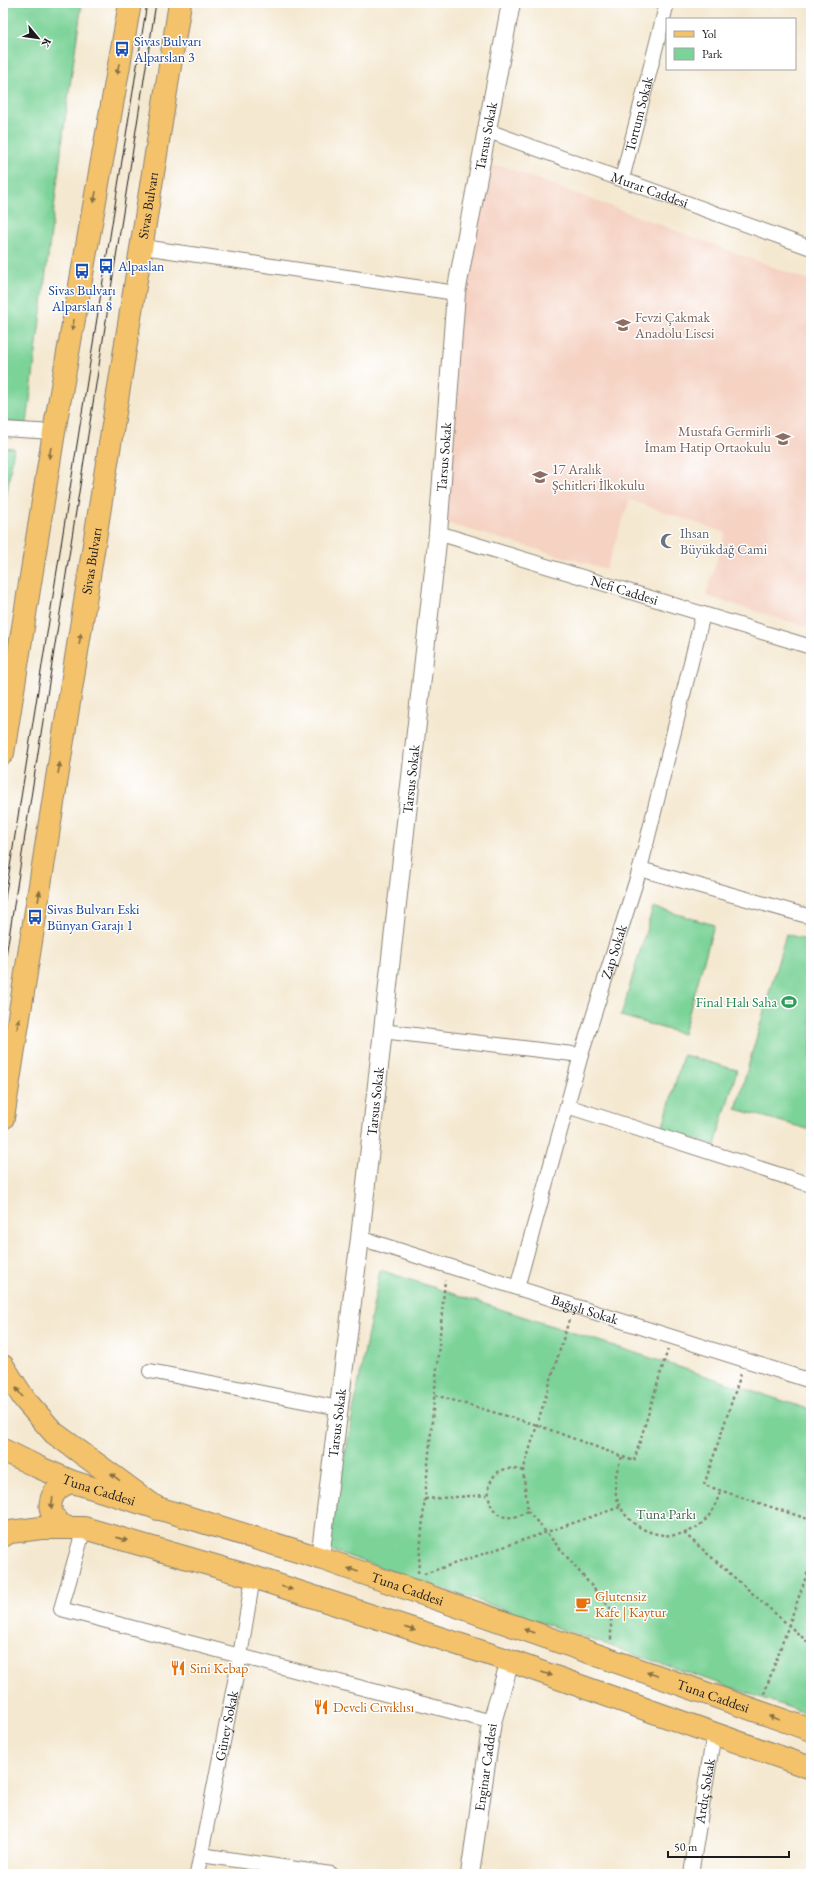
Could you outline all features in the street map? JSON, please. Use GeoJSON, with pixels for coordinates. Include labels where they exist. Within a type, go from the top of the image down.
{"type":"FeatureCollection","features":[{"type":"Feature","properties":{"kind":"main road"},"geometry":{"type":"LineString","coordinates":[[3,753],[54,432],[130,3]]}},
{"type":"Feature","properties":{"kind":"main road","name":"Sivas Bulvarı"},"geometry":{"type":"LineString","coordinates":[[3,1118],[143,247],[180,3]]}},
{"type":"Feature","properties":{"kind":"main road"},"geometry":{"type":"LineString","coordinates":[[3,1366],[25,1400],[54,1433],[158,1509]]}},
{"type":"Feature","properties":{"kind":"main road","name":"Tuna Caddesi"},"geometry":{"type":"LineString","coordinates":[[3,1450],[73,1482],[320,1558],[811,1730]]}},
{"type":"Feature","properties":{"kind":"main road"},"geometry":{"type":"LineString","coordinates":[[73,1482],[59,1487],[54,1492],[50,1505],[53,1517],[62,1525],[253,1577],[510,1662],[811,1768]]}},
{"type":"Feature","properties":{"kind":"main road"},"geometry":{"type":"LineString","coordinates":[[5,1533],[41,1528],[76,1528]]}},
{"type":"Feature","properties":{"kind":"street","name":"Tarsus Sokak"},"geometry":{"type":"LineString","coordinates":[[320,1558],[360,1238],[438,533],[456,293],[511,3]]}},
{"type":"Feature","properties":{"kind":"street","name":"Tortum Sokak"},"geometry":{"type":"LineString","coordinates":[[622,179],[667,3]]}},
{"type":"Feature","properties":{"kind":"street","name":"Murat Caddesi"},"geometry":{"type":"LineString","coordinates":[[488,130],[811,248]]}},
{"type":"Feature","properties":{"kind":"street"},"geometry":{"type":"LineString","coordinates":[[143,247],[456,293]]}},
{"type":"Feature","properties":{"kind":"street"},"geometry":{"type":"LineString","coordinates":[[3,429],[54,432]]}},
{"type":"Feature","properties":{"kind":"street","name":"Nefi Caddesi"},"geometry":{"type":"LineString","coordinates":[[438,533],[811,647]]}},
{"type":"Feature","properties":{"kind":"street","name":"Zap Sokak"},"geometry":{"type":"LineString","coordinates":[[517,1288],[581,1055],[640,869],[703,614]]}},
{"type":"Feature","properties":{"kind":"street"},"geometry":{"type":"LineString","coordinates":[[640,869],[811,917]]}},
{"type":"Feature","properties":{"kind":"street"},"geometry":{"type":"LineString","coordinates":[[382,1031],[581,1055]]}},
{"type":"Feature","properties":{"kind":"street"},"geometry":{"type":"LineString","coordinates":[[567,1106],[811,1185]]}},
{"type":"Feature","properties":{"kind":"street","name":"Bağışlı Sokak"},"geometry":{"type":"LineString","coordinates":[[360,1238],[811,1381]]}},
{"type":"Feature","properties":{"kind":"street"},"geometry":{"type":"LineString","coordinates":[[150,1371],[339,1408]]}},
{"type":"Feature","properties":{"kind":"street"},"geometry":{"type":"LineString","coordinates":[[76,1528],[61,1608],[492,1722]]}},
{"type":"Feature","properties":{"kind":"street","name":"Güney Sokak"},"geometry":{"type":"LineString","coordinates":[[197,1874],[240,1656],[253,1577]]}},
{"type":"Feature","properties":{"kind":"street","name":"Enginar Caddesi"},"geometry":{"type":"LineString","coordinates":[[470,1874],[492,1722],[510,1662]]}},
{"type":"Feature","properties":{"kind":"street","name":"Ardıç Sokak"},"geometry":{"type":"LineString","coordinates":[[691,1874],[714,1733]]}},
{"type":"Feature","properties":{"kind":"street"},"geometry":{"type":"LineString","coordinates":[[201,1855],[331,1874]]}},
{"type":"Feature","properties":{"kind":"path"},"geometry":{"type":"LineString","coordinates":[[446,1265],[418,1576],[620,1507]]}},
{"type":"Feature","properties":{"kind":"path"},"geometry":{"type":"LineString","coordinates":[[573,1306],[523,1471],[528,1511],[611,1610],[610,1660]]}},
{"type":"Feature","properties":{"kind":"path"},"geometry":{"type":"LineString","coordinates":[[435,1395],[537,1425],[634,1461],[671,1337]]}},
{"type":"Feature","properties":{"kind":"path"},"geometry":{"type":"LineString","coordinates":[[746,1360],[704,1485],[811,1520]]}},
{"type":"Feature","properties":{"kind":"path"},"geometry":{"type":"LineString","coordinates":[[622,1456],[617,1467],[615,1478],[615,1490],[620,1507],[631,1522],[640,1529],[651,1534],[663,1536],[684,1533],[697,1527],[706,1520],[713,1510],[720,1490]]}},
{"type":"Feature","properties":{"kind":"path"},"geometry":{"type":"LineString","coordinates":[[523,1471],[509,1468],[496,1474],[488,1486],[488,1495],[491,1506],[501,1515],[515,1517],[528,1511]]}},
{"type":"Feature","properties":{"kind":"path"},"geometry":{"type":"LineString","coordinates":[[425,1500],[488,1495]]}},
{"type":"Feature","properties":{"kind":"path"},"geometry":{"type":"LineString","coordinates":[[684,1533],[811,1645]]}},
{"type":"Feature","properties":{"kind":"path"},"geometry":{"type":"LineString","coordinates":[[758,1712],[811,1562]]}},
{"type":"Feature","properties":{"kind":"shaded area","name":"Fevzi Çakmak Anadolu Lisesi"},"geometry":{"type":"Polygon","coordinates":[[[495,166],[505,167],[811,281],[811,628],[706,596],[725,533],[630,500],[638,476],[606,569],[439,521],[450,372],[482,174],[495,166]]]}},
{"type":"Feature","properties":{"kind":"green space"},"geometry":{"type":"Polygon","coordinates":[[[3,3],[82,3],[66,113],[27,424],[3,421],[3,3]]]}},
{"type":"Feature","properties":{"kind":"green space"},"geometry":{"type":"Polygon","coordinates":[[[3,447],[14,448],[3,518],[3,447]]]}},
{"type":"Feature","properties":{"kind":"green space"},"geometry":{"type":"Polygon","coordinates":[[[653,907],[714,925],[683,1034],[621,1016],[653,907]]]}},
{"type":"Feature","properties":{"kind":"green space","name":"Final Halı Saha"},"geometry":{"type":"Polygon","coordinates":[[[786,934],[811,941],[811,1130],[736,1109],[786,934]]]}},
{"type":"Feature","properties":{"kind":"green space"},"geometry":{"type":"Polygon","coordinates":[[[683,1055],[737,1070],[715,1145],[662,1130],[683,1055]]]}},
{"type":"Feature","properties":{"kind":"green space","name":"Tuna Parkı"},"geometry":{"type":"Polygon","coordinates":[[[380,1270],[811,1410],[811,1715],[327,1549],[380,1270]]]}},
{"type":"Feature","properties":{"kind":"tram line"},"geometry":{"type":"LineString","coordinates":[[3,911],[147,3]]}},
{"type":"Feature","properties":{"kind":"tram line"},"geometry":{"type":"LineString","coordinates":[[3,975],[156,3]]}},
{"type":"Feature","properties":{"kind":"place","name":"Sivas Bulvarı Alparslan 3"},"geometry":{"type":"Point","coordinates":[122,49]}},
{"type":"Feature","properties":{"kind":"place","name":"Alpaslan"},"geometry":{"type":"Point","coordinates":[106,266]}},
{"type":"Feature","properties":{"kind":"place","name":"Sivas Bulvarı Alparslan 8"},"geometry":{"type":"Point","coordinates":[82,271]}},
{"type":"Feature","properties":{"kind":"place","name":"Fevzi Çakmak Anadolu Lisesi"},"geometry":{"type":"Point","coordinates":[623,325]}},
{"type":"Feature","properties":{"kind":"place","name":"Mustafa Germirli İmam Hatip Ortaokulu"},"geometry":{"type":"Point","coordinates":[783,439]}},
{"type":"Feature","properties":{"kind":"place","name":"17 Aralık Şehitleri İlkokulu"},"geometry":{"type":"Point","coordinates":[540,477]}},
{"type":"Feature","properties":{"kind":"place","name":"Ihsan Büyükdağ Cami"},"geometry":{"type":"Point","coordinates":[668,541]}},
{"type":"Feature","properties":{"kind":"place","name":"Sivas Bulvarı Eski Bünyan Garajı 1"},"geometry":{"type":"Point","coordinates":[35,917]}},
{"type":"Feature","properties":{"kind":"place","name":"Final Halı Saha"},"geometry":{"type":"Point","coordinates":[789,1002]}},
{"type":"Feature","properties":{"kind":"place","name":"Glutensiz Kafe | Kaytur"},"geometry":{"type":"Point","coordinates":[583,1604]}},
{"type":"Feature","properties":{"kind":"place","name":"Sini Kebap"},"geometry":{"type":"Point","coordinates":[178,1668]}},
{"type":"Feature","properties":{"kind":"place","name":"Develi Cıvıklısı"},"geometry":{"type":"Point","coordinates":[321,1707]}}]}
